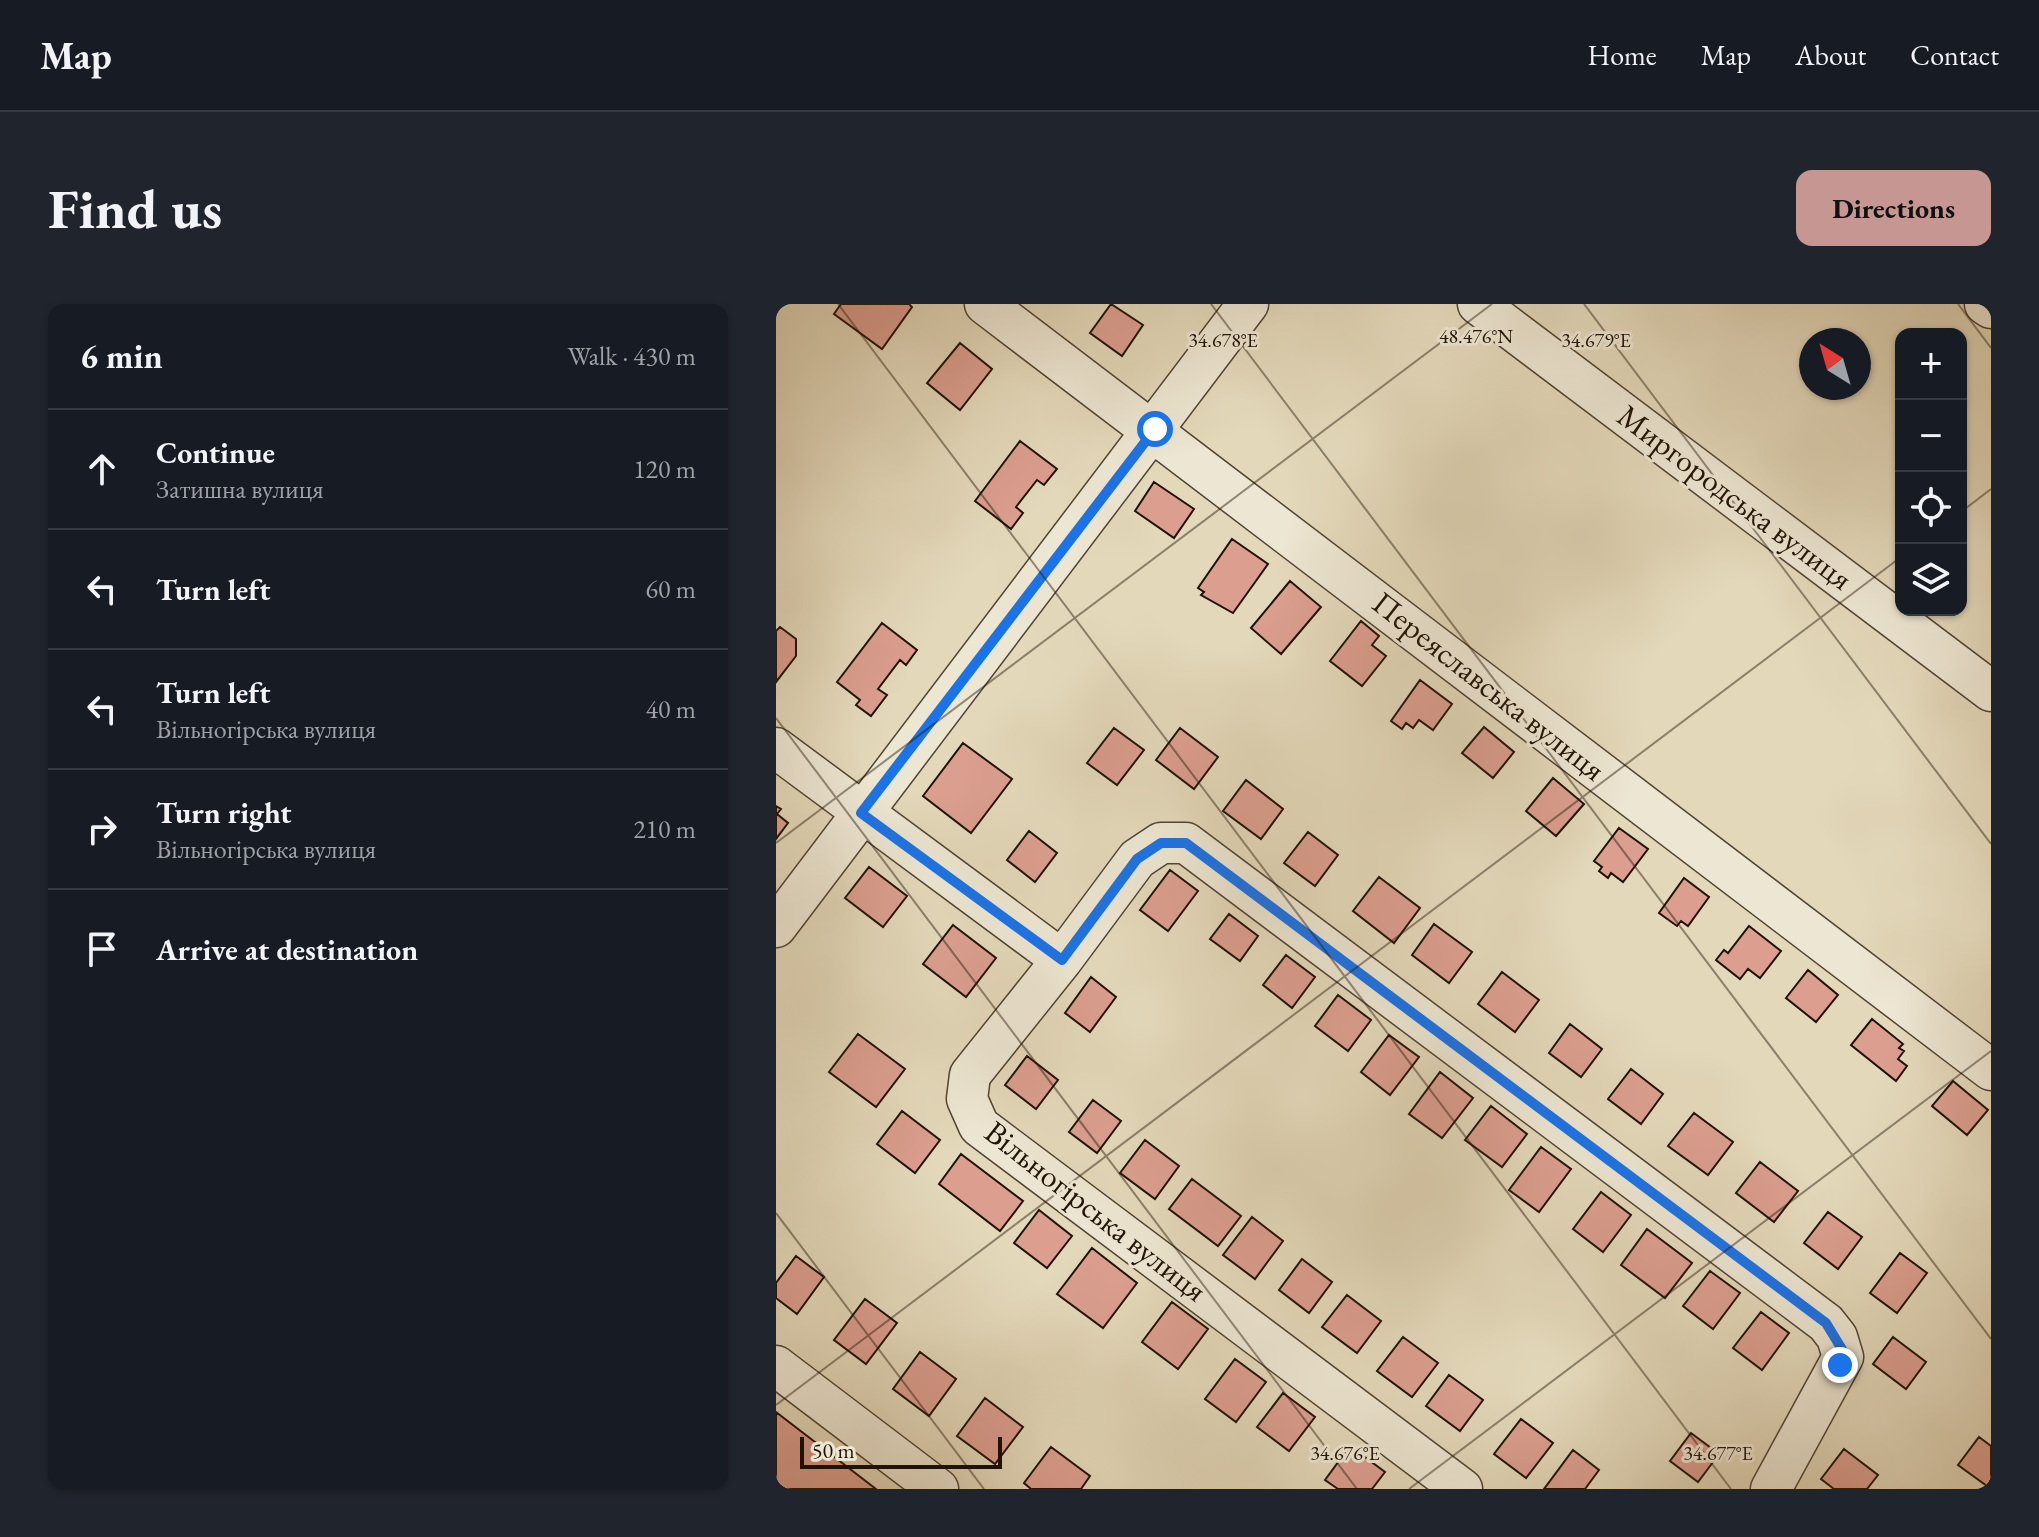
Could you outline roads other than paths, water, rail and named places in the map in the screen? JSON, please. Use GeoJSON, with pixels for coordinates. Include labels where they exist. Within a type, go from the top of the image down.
{"type":"FeatureCollection","features":[{"type":"Feature","properties":{"kind":"street","name":"Переяславська вулиця"},"geometry":{"type":"LineString","coordinates":[[985,304],[1155,429],[1991,1070]]}},
{"type":"Feature","properties":{"kind":"street"},"geometry":{"type":"LineString","coordinates":[[776,927],[1248,304]]}},
{"type":"Feature","properties":{"kind":"street","name":"Миргородська вулиця"},"geometry":{"type":"LineString","coordinates":[[1478,304],[1991,691]]}},
{"type":"Feature","properties":{"kind":"street"},"geometry":{"type":"LineString","coordinates":[[1985,304],[1991,308]]}},
{"type":"Feature","properties":{"kind":"street"},"geometry":{"type":"LineString","coordinates":[[776,748],[1062,960]]}},
{"type":"Feature","properties":{"kind":"street","name":"Вільногірська вулиця"},"geometry":{"type":"LineString","coordinates":[[1462,1489],[979,1126],[967,1099],[970,1075],[1062,960],[1137,859],[1161,843],[1186,843],[1826,1323],[1837,1337],[1843,1357],[1771,1489]]}},
{"type":"Feature","properties":{"kind":"street"},"geometry":{"type":"LineString","coordinates":[[776,1366],[938,1489]]}}]}
